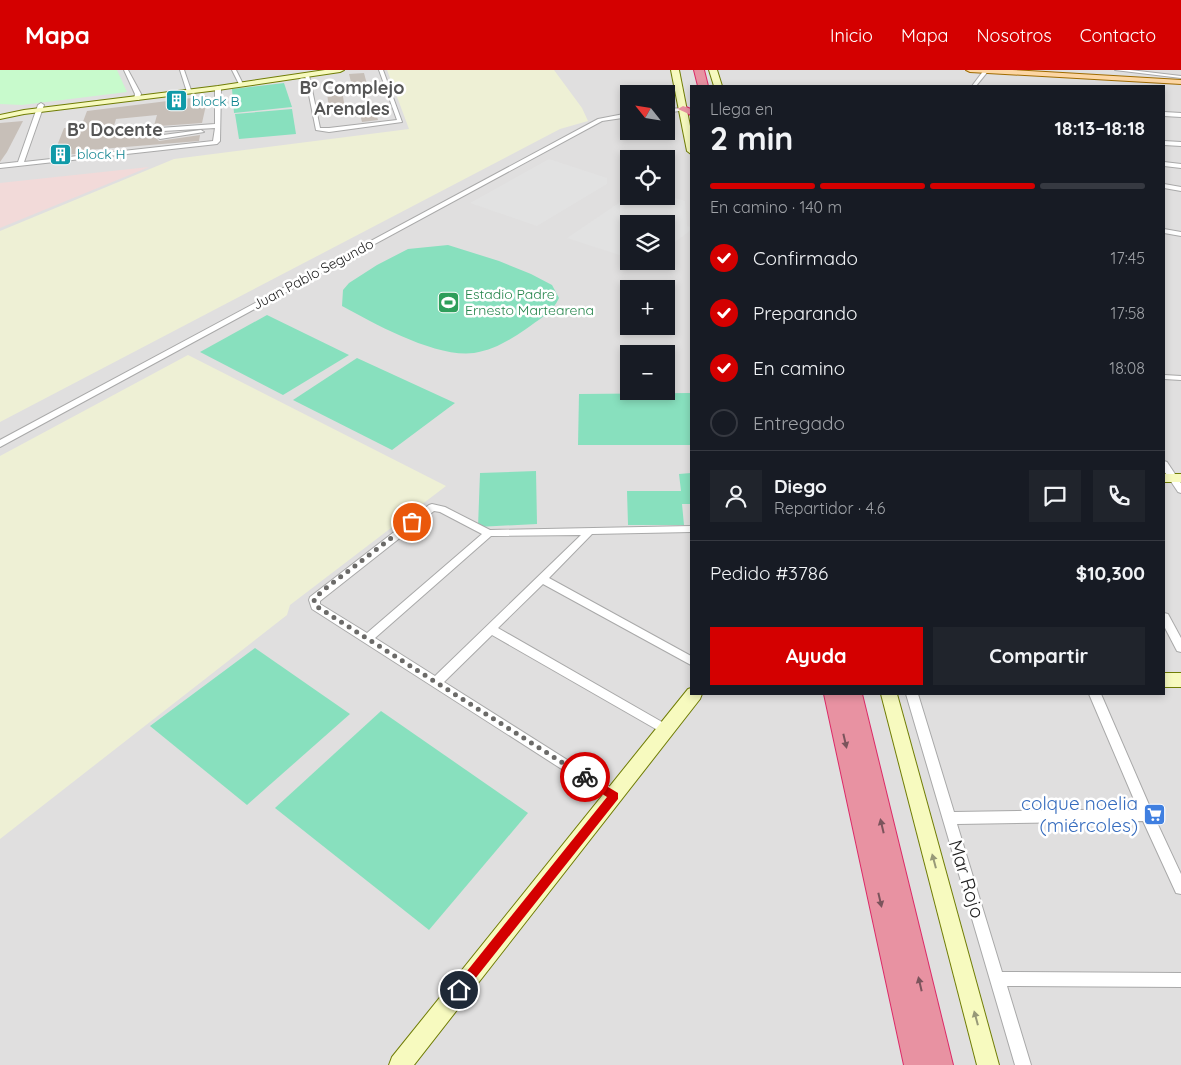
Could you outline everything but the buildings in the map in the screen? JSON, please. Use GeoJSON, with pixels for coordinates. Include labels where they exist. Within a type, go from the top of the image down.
{"type":"FeatureCollection","features":[{"type":"Feature","properties":{"kind":"highway"},"geometry":{"type":"LineString","coordinates":[[692,70],[696,85]]}},
{"type":"Feature","properties":{"kind":"highway"},"geometry":{"type":"LineString","coordinates":[[699,70],[703,85]]}},
{"type":"Feature","properties":{"kind":"highway"},"geometry":{"type":"LineString","coordinates":[[834,695],[918,1065]]}},
{"type":"Feature","properties":{"kind":"highway"},"geometry":{"type":"LineString","coordinates":[[850,695],[940,1065]]}},
{"type":"Feature","properties":{"kind":"main road"},"geometry":{"type":"LineString","coordinates":[[190,90],[218,88],[314,70]]}},
{"type":"Feature","properties":{"kind":"main road"},"geometry":{"type":"LineString","coordinates":[[6,111],[190,90],[340,70]]}},
{"type":"Feature","properties":{"kind":"main road"},"geometry":{"type":"LineString","coordinates":[[675,70],[688,114],[690,139]]}},
{"type":"Feature","properties":{"kind":"main road"},"geometry":{"type":"LineString","coordinates":[[713,70],[718,85]]}},
{"type":"Feature","properties":{"kind":"main road"},"geometry":{"type":"LineString","coordinates":[[970,70],[1181,80]]}},
{"type":"Feature","properties":{"kind":"main road"},"geometry":{"type":"LineString","coordinates":[[1009,70],[1156,74],[1181,80]]}},
{"type":"Feature","properties":{"kind":"main road"},"geometry":{"type":"LineString","coordinates":[[1165,680],[1181,680]]}},
{"type":"Feature","properties":{"kind":"main road"},"geometry":{"type":"LineString","coordinates":[[400,1065],[614,796],[664,729],[693,695]]}},
{"type":"Feature","properties":{"kind":"main road"},"geometry":{"type":"LineString","coordinates":[[889,695],[988,1065]]}},
{"type":"Feature","properties":{"kind":"street"},"geometry":{"type":"LineString","coordinates":[[126,70],[137,96]]}},
{"type":"Feature","properties":{"kind":"street"},"geometry":{"type":"LineString","coordinates":[[182,70],[190,90]]}},
{"type":"Feature","properties":{"kind":"street"},"geometry":{"type":"LineString","coordinates":[[234,70],[241,83]]}},
{"type":"Feature","properties":{"kind":"street"},"geometry":{"type":"LineString","coordinates":[[306,75],[318,129],[329,130],[400,121],[382,70]]}},
{"type":"Feature","properties":{"kind":"street"},"geometry":{"type":"LineString","coordinates":[[975,85],[986,70]]}},
{"type":"Feature","properties":{"kind":"street"},"geometry":{"type":"LineString","coordinates":[[1117,70],[1156,74]]}},
{"type":"Feature","properties":{"kind":"street"},"geometry":{"type":"LineString","coordinates":[[0,166],[215,143],[217,141],[218,88]]}},
{"type":"Feature","properties":{"kind":"street"},"geometry":{"type":"LineString","coordinates":[[20,164],[41,108]]}},
{"type":"Feature","properties":{"kind":"street"},"geometry":{"type":"LineString","coordinates":[[675,112],[688,114]]}},
{"type":"Feature","properties":{"kind":"street"},"geometry":{"type":"LineString","coordinates":[[1165,114],[1181,115]]}},
{"type":"Feature","properties":{"kind":"street","name":"Juan Pablo Segundo"},"geometry":{"type":"LineString","coordinates":[[0,444],[600,120],[620,117]]}},
{"type":"Feature","properties":{"kind":"street"},"geometry":{"type":"LineString","coordinates":[[201,132],[160,137],[160,130],[216,126]]}},
{"type":"Feature","properties":{"kind":"street"},"geometry":{"type":"LineString","coordinates":[[1165,143],[1181,144]]}},
{"type":"Feature","properties":{"kind":"street"},"geometry":{"type":"LineString","coordinates":[[1165,164],[1181,166]]}},
{"type":"Feature","properties":{"kind":"street"},"geometry":{"type":"LineString","coordinates":[[1165,186],[1181,189]]}},
{"type":"Feature","properties":{"kind":"street"},"geometry":{"type":"LineString","coordinates":[[1165,231],[1181,234]]}},
{"type":"Feature","properties":{"kind":"street"},"geometry":{"type":"LineString","coordinates":[[1165,377],[1181,378]]}},
{"type":"Feature","properties":{"kind":"street"},"geometry":{"type":"LineString","coordinates":[[1165,466],[1175,481]]}},
{"type":"Feature","properties":{"kind":"street"},"geometry":{"type":"LineString","coordinates":[[614,796],[316,606],[314,600],[432,507],[442,509],[489,533],[690,529]]}},
{"type":"Feature","properties":{"kind":"street"},"geometry":{"type":"LineString","coordinates":[[437,682],[591,530]]}},
{"type":"Feature","properties":{"kind":"street"},"geometry":{"type":"LineString","coordinates":[[368,638],[489,533]]}},
{"type":"Feature","properties":{"kind":"street"},"geometry":{"type":"LineString","coordinates":[[542,579],[690,660]]}},
{"type":"Feature","properties":{"kind":"street"},"geometry":{"type":"LineString","coordinates":[[1165,619],[1181,648]]}},
{"type":"Feature","properties":{"kind":"street"},"geometry":{"type":"LineString","coordinates":[[492,629],[664,729]]}},
{"type":"Feature","properties":{"kind":"street","name":"Mar Rojo"},"geometry":{"type":"LineString","coordinates":[[912,695],[1023,1065]]}},
{"type":"Feature","properties":{"kind":"street"},"geometry":{"type":"LineString","coordinates":[[1095,695],[1181,888]]}},
{"type":"Feature","properties":{"kind":"street"},"geometry":{"type":"LineString","coordinates":[[949,818],[1147,815]]}},
{"type":"Feature","properties":{"kind":"street"},"geometry":{"type":"LineString","coordinates":[[997,979],[1181,980]]}},
{"type":"Feature","properties":{"kind":"shaded area"},"geometry":{"type":"Polygon","coordinates":[[[0,70],[1181,70],[1181,1065],[0,1065],[0,70]]]}},
{"type":"Feature","properties":{"kind":"shaded area"},"geometry":{"type":"Polygon","coordinates":[[[549,159],[607,178],[607,184],[537,226],[470,203],[549,159]]]}},
{"type":"Feature","properties":{"kind":"shaded area"},"geometry":{"type":"Polygon","coordinates":[[[149,167],[0,228],[0,183],[149,167]]]}},
{"type":"Feature","properties":{"kind":"shaded area"},"geometry":{"type":"Polygon","coordinates":[[[675,198],[685,201],[687,226],[690,227],[690,231],[675,242],[675,215],[620,215],[620,255],[567,238],[620,202],[620,205],[675,205],[675,198]]]}},
{"type":"Feature","properties":{"kind":"green space"},"geometry":{"type":"Polygon","coordinates":[[[0,70],[117,70],[127,92],[22,105],[0,104],[0,70]]]}},
{"type":"Feature","properties":{"kind":"green space"},"geometry":{"type":"Polygon","coordinates":[[[387,70],[554,70],[582,108],[588,121],[560,129],[0,422],[0,231],[174,159],[409,129],[387,70]]]}},
{"type":"Feature","properties":{"kind":"green space"},"geometry":{"type":"Polygon","coordinates":[[[284,83],[292,107],[234,113],[232,89],[284,83]]]}},
{"type":"Feature","properties":{"kind":"green space"},"geometry":{"type":"Polygon","coordinates":[[[292,109],[296,134],[239,139],[235,114],[292,109]]]}},
{"type":"Feature","properties":{"kind":"green space","name":"Estadio Padre Ernesto Martearena"},"geometry":{"type":"Polygon","coordinates":[[[448,245],[499,261],[531,274],[552,285],[559,298],[549,312],[508,341],[474,353],[459,353],[424,345],[371,322],[342,306],[343,290],[349,283],[377,265],[408,249],[448,245]]]}},
{"type":"Feature","properties":{"kind":"green space"},"geometry":{"type":"Polygon","coordinates":[[[267,315],[349,355],[283,395],[200,352],[267,315]]]}},
{"type":"Feature","properties":{"kind":"green space"},"geometry":{"type":"Polygon","coordinates":[[[188,355],[446,486],[290,605],[287,615],[0,839],[0,456],[188,355]]]}},
{"type":"Feature","properties":{"kind":"green space"},"geometry":{"type":"Polygon","coordinates":[[[357,358],[455,403],[392,450],[293,400],[357,358]]]}},
{"type":"Feature","properties":{"kind":"green space"},"geometry":{"type":"Polygon","coordinates":[[[675,393],[690,393],[690,445],[578,445],[579,394],[620,394],[620,400],[675,400],[675,393]]]}},
{"type":"Feature","properties":{"kind":"green space"},"geometry":{"type":"Polygon","coordinates":[[[536,471],[537,524],[478,527],[480,473],[536,471]]]}},
{"type":"Feature","properties":{"kind":"green space"},"geometry":{"type":"Polygon","coordinates":[[[690,473],[690,504],[682,504],[684,525],[628,525],[627,491],[681,491],[679,474],[690,473]]]}},
{"type":"Feature","properties":{"kind":"green space"},"geometry":{"type":"Polygon","coordinates":[[[255,648],[350,714],[247,805],[150,726],[255,648]]]}},
{"type":"Feature","properties":{"kind":"green space"},"geometry":{"type":"Polygon","coordinates":[[[381,711],[528,813],[429,930],[275,808],[381,711]]]}},
{"type":"Feature","properties":{"kind":"way so far"},"geometry":{"type":"LineString","coordinates":[[412,522],[321,592],[314,600],[316,606],[585,777]]}},
{"type":"Feature","properties":{"kind":"place","name":"block B"},"geometry":{"type":"Point","coordinates":[176,101]}},
{"type":"Feature","properties":{"kind":"place","name":"block H"},"geometry":{"type":"Point","coordinates":[61,154]}},
{"type":"Feature","properties":{"kind":"place","name":"Estadio Padre Ernesto Martearena"},"geometry":{"type":"Point","coordinates":[449,302]}},
{"type":"Feature","properties":{"kind":"place","name":"colque noelia (miércoles)"},"geometry":{"type":"Point","coordinates":[1154,814]}},
{"type":"Feature","properties":{"kind":"district","name":"Bº Complejo Arenales"},"geometry":{"type":"Point","coordinates":[352,97]}},
{"type":"Feature","properties":{"kind":"district","name":"Bº Docente"},"geometry":{"type":"Point","coordinates":[115,129]}},
{"type":"Feature","properties":{"kind":"route"},"geometry":{"type":"LineString","coordinates":[[459,990],[614,796],[585,777]]}}]}
